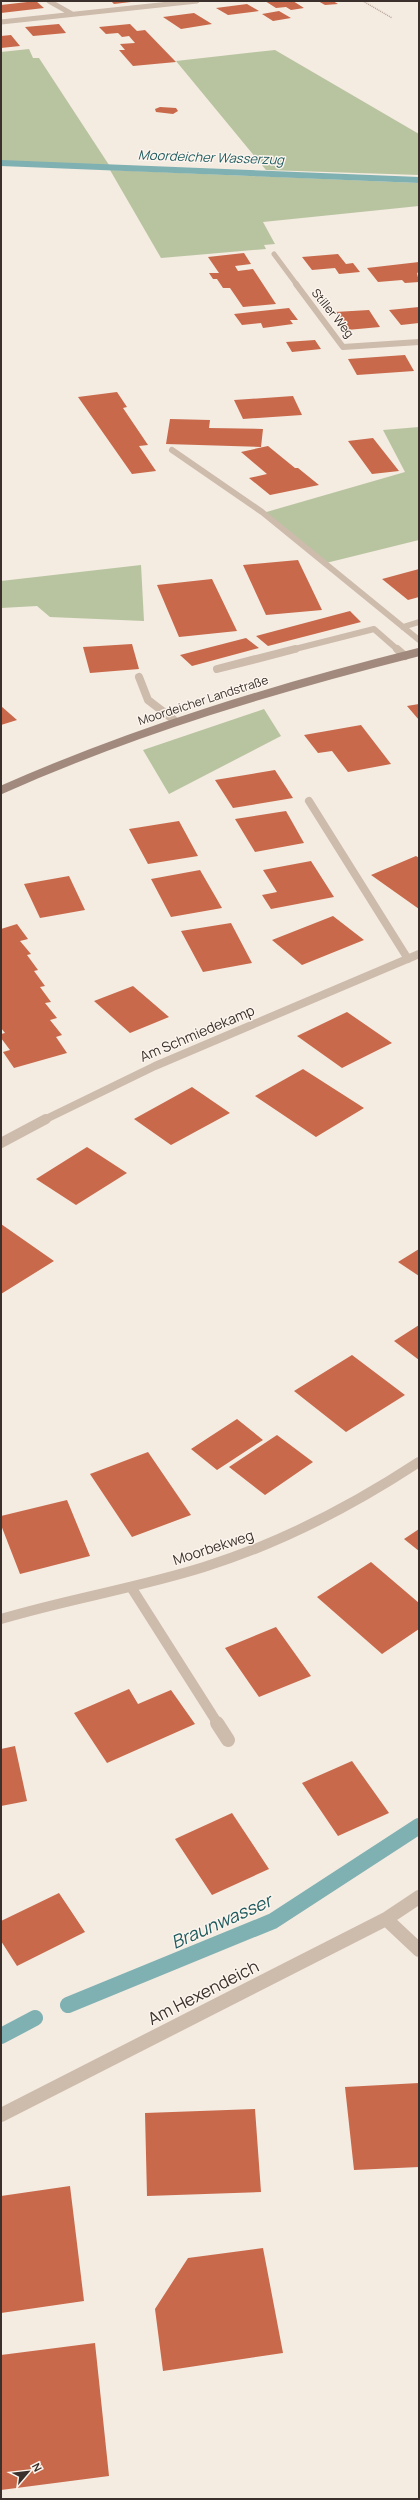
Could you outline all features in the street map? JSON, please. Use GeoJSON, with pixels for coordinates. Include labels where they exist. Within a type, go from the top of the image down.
{"type":"FeatureCollection","features":[{"type":"Feature","properties":{"kind":"main road","name":"Moordeicher Landstraße"},"geometry":{"type":"LineString","coordinates":[[1,790],[69,760],[174,720],[262,692],[419,652]]}},
{"type":"Feature","properties":{"kind":"street"},"geometry":{"type":"LineString","coordinates":[[49,1],[72,14]]}},
{"type":"Feature","properties":{"kind":"street"},"geometry":{"type":"LineString","coordinates":[[1,22],[197,1]]}},
{"type":"Feature","properties":{"kind":"street","name":"Stiller Weg"},"geometry":{"type":"LineString","coordinates":[[274,254],[343,347],[419,342]]}},
{"type":"Feature","properties":{"kind":"street"},"geometry":{"type":"LineString","coordinates":[[172,450],[262,512],[419,640]]}},
{"type":"Feature","properties":{"kind":"street"},"geometry":{"type":"LineString","coordinates":[[403,627],[419,622]]}},
{"type":"Feature","properties":{"kind":"street"},"geometry":{"type":"LineString","coordinates":[[217,669],[374,629],[405,656]]}},
{"type":"Feature","properties":{"kind":"street"},"geometry":{"type":"LineString","coordinates":[[139,677],[148,700],[174,720]]}},
{"type":"Feature","properties":{"kind":"street"},"geometry":{"type":"LineString","coordinates":[[309,801],[408,959]]}},
{"type":"Feature","properties":{"kind":"street","name":"Am Schmiedekamp"},"geometry":{"type":"LineString","coordinates":[[1,1143],[64,1108],[175,1056],[419,954]]}},
{"type":"Feature","properties":{"kind":"street","name":"Moorbekweg"},"geometry":{"type":"LineString","coordinates":[[1,1619],[131,1587],[255,1550],[337,1511],[419,1462]]}},
{"type":"Feature","properties":{"kind":"street"},"geometry":{"type":"LineString","coordinates":[[131,1587],[228,1740]]}},
{"type":"Feature","properties":{"kind":"street","name":"Am Hexendeich"},"geometry":{"type":"LineString","coordinates":[[1,2115],[386,1919],[419,1897]]}},
{"type":"Feature","properties":{"kind":"street"},"geometry":{"type":"LineString","coordinates":[[386,1919],[419,1950]]}},
{"type":"Feature","properties":{"kind":"path"},"geometry":{"type":"LineString","coordinates":[[363,1],[392,18]]}},
{"type":"Feature","properties":{"kind":"green space"},"geometry":{"type":"Polygon","coordinates":[[[29,49],[33,58],[39,58],[109,165],[1,161],[1,52],[29,49]]]}},
{"type":"Feature","properties":{"kind":"green space"},"geometry":{"type":"Polygon","coordinates":[[[275,50],[419,134],[419,175],[266,170],[176,61],[275,50]]]}},
{"type":"Feature","properties":{"kind":"green space"},"geometry":{"type":"Polygon","coordinates":[[[110,170],[419,183],[419,206],[263,222],[275,244],[264,245],[266,249],[161,258],[110,170]]]}},
{"type":"Feature","properties":{"kind":"green space"},"geometry":{"type":"Polygon","coordinates":[[[419,427],[419,540],[326,563],[263,513],[405,472],[383,430],[419,427]]]}},
{"type":"Feature","properties":{"kind":"green space"},"geometry":{"type":"Polygon","coordinates":[[[141,565],[144,621],[50,617],[37,606],[1,608],[1,581],[141,565]]]}},
{"type":"Feature","properties":{"kind":"green space"},"geometry":{"type":"Polygon","coordinates":[[[264,709],[281,736],[169,794],[143,750],[264,709]]]}},
{"type":"Feature","properties":{"kind":"building"},"geometry":{"type":"Polygon","coordinates":[[[36,1],[44,8],[1,13],[1,5],[36,1]]]}},
{"type":"Feature","properties":{"kind":"building"},"geometry":{"type":"Polygon","coordinates":[[[111,1],[131,1],[131,2],[114,4],[111,1]]]}},
{"type":"Feature","properties":{"kind":"building"},"geometry":{"type":"Polygon","coordinates":[[[265,1],[293,1],[304,8],[291,10],[286,7],[276,8],[265,1]]]}},
{"type":"Feature","properties":{"kind":"building"},"geometry":{"type":"Polygon","coordinates":[[[318,1],[333,1],[338,4],[325,5],[318,1]]]}},
{"type":"Feature","properties":{"kind":"building"},"geometry":{"type":"Polygon","coordinates":[[[247,4],[259,11],[228,15],[216,8],[247,4]]]}},
{"type":"Feature","properties":{"kind":"building"},"geometry":{"type":"Polygon","coordinates":[[[279,11],[291,18],[273,21],[262,14],[279,11]]]}},
{"type":"Feature","properties":{"kind":"building"},"geometry":{"type":"Polygon","coordinates":[[[194,13],[212,24],[181,29],[163,17],[194,13]]]}},
{"type":"Feature","properties":{"kind":"building"},"geometry":{"type":"Polygon","coordinates":[[[59,24],[66,33],[33,36],[25,27],[59,24]]]}},
{"type":"Feature","properties":{"kind":"building"},"geometry":{"type":"Polygon","coordinates":[[[130,24],[137,31],[145,30],[176,62],[133,66],[119,50],[125,50],[120,44],[135,43],[129,36],[122,37],[118,33],[106,34],[99,27],[130,24]]]}},
{"type":"Feature","properties":{"kind":"building"},"geometry":{"type":"Polygon","coordinates":[[[11,35],[20,46],[1,48],[1,36],[11,35]]]}},
{"type":"Feature","properties":{"kind":"building"},"geometry":{"type":"Polygon","coordinates":[[[160,107],[176,108],[178,111],[173,114],[156,112],[155,109],[160,107]]]}},
{"type":"Feature","properties":{"kind":"building"},"geometry":{"type":"Polygon","coordinates":[[[244,253],[251,264],[235,266],[238,271],[253,269],[276,304],[243,307],[230,288],[223,288],[217,279],[213,279],[209,273],[219,273],[208,257],[244,253]]]}},
{"type":"Feature","properties":{"kind":"building"},"geometry":{"type":"Polygon","coordinates":[[[338,254],[346,264],[353,263],[360,272],[339,274],[335,268],[312,270],[302,257],[338,254]]]}},
{"type":"Feature","properties":{"kind":"building"},"geometry":{"type":"Polygon","coordinates":[[[419,262],[419,272],[417,273],[419,282],[405,283],[402,280],[378,282],[367,268],[419,262]]]}},
{"type":"Feature","properties":{"kind":"building"},"geometry":{"type":"Polygon","coordinates":[[[419,307],[419,323],[401,325],[389,310],[419,307]]]}},
{"type":"Feature","properties":{"kind":"building"},"geometry":{"type":"Polygon","coordinates":[[[289,308],[298,320],[290,320],[293,324],[263,328],[261,323],[242,325],[234,314],[289,308]]]}},
{"type":"Feature","properties":{"kind":"building"},"geometry":{"type":"Polygon","coordinates":[[[369,310],[380,327],[347,330],[335,312],[369,310]]]}},
{"type":"Feature","properties":{"kind":"building"},"geometry":{"type":"Polygon","coordinates":[[[315,340],[321,349],[292,352],[286,342],[315,340]]]}},
{"type":"Feature","properties":{"kind":"building"},"geometry":{"type":"Polygon","coordinates":[[[405,355],[414,371],[357,375],[348,359],[405,355]]]}},
{"type":"Feature","properties":{"kind":"building"},"geometry":{"type":"Polygon","coordinates":[[[117,392],[127,407],[123,408],[148,445],[139,446],[156,471],[132,474],[78,397],[117,392]]]}},
{"type":"Feature","properties":{"kind":"building"},"geometry":{"type":"Polygon","coordinates":[[[293,396],[302,415],[243,419],[234,400],[293,396]]]}},
{"type":"Feature","properties":{"kind":"building"},"geometry":{"type":"Polygon","coordinates":[[[170,419],[210,420],[209,428],[263,429],[261,447],[166,444],[170,419]]]}},
{"type":"Feature","properties":{"kind":"building"},"geometry":{"type":"Polygon","coordinates":[[[373,438],[399,471],[372,474],[348,441],[373,438]]]}},
{"type":"Feature","properties":{"kind":"building"},"geometry":{"type":"Polygon","coordinates":[[[268,446],[319,485],[270,495],[249,478],[267,474],[241,452],[268,446]]]}},
{"type":"Feature","properties":{"kind":"building"},"geometry":{"type":"Polygon","coordinates":[[[298,560],[322,610],[266,615],[243,565],[298,560]]]}},
{"type":"Feature","properties":{"kind":"building"},"geometry":{"type":"Polygon","coordinates":[[[419,569],[419,597],[408,600],[382,579],[419,569]]]}},
{"type":"Feature","properties":{"kind":"building"},"geometry":{"type":"Polygon","coordinates":[[[212,579],[237,631],[179,637],[157,585],[212,579]]]}},
{"type":"Feature","properties":{"kind":"building"},"geometry":{"type":"Polygon","coordinates":[[[350,611],[361,622],[268,646],[256,636],[350,611]]]}},
{"type":"Feature","properties":{"kind":"building"},"geometry":{"type":"Polygon","coordinates":[[[246,638],[259,648],[192,666],[180,655],[246,638]]]}},
{"type":"Feature","properties":{"kind":"building"},"geometry":{"type":"Polygon","coordinates":[[[132,644],[139,669],[90,673],[83,647],[132,644]]]}},
{"type":"Feature","properties":{"kind":"building"},"geometry":{"type":"Polygon","coordinates":[[[419,704],[419,720],[407,706],[419,704]]]}},
{"type":"Feature","properties":{"kind":"building"},"geometry":{"type":"Polygon","coordinates":[[[1,706],[17,720],[1,725],[1,706]]]}},
{"type":"Feature","properties":{"kind":"building"},"geometry":{"type":"Polygon","coordinates":[[[361,725],[391,764],[348,772],[332,751],[318,753],[304,735],[361,725]]]}},
{"type":"Feature","properties":{"kind":"building"},"geometry":{"type":"Polygon","coordinates":[[[275,770],[293,798],[233,808],[215,780],[275,770]]]}},
{"type":"Feature","properties":{"kind":"building"},"geometry":{"type":"Polygon","coordinates":[[[286,811],[304,843],[255,852],[235,819],[286,811]]]}},
{"type":"Feature","properties":{"kind":"building"},"geometry":{"type":"Polygon","coordinates":[[[179,821],[198,856],[148,864],[129,829],[179,821]]]}},
{"type":"Feature","properties":{"kind":"building"},"geometry":{"type":"Polygon","coordinates":[[[416,856],[419,858],[419,909],[371,875],[416,856]]]}},
{"type":"Feature","properties":{"kind":"building"},"geometry":{"type":"Polygon","coordinates":[[[311,861],[334,897],[271,909],[262,895],[277,892],[263,870],[311,861]]]}},
{"type":"Feature","properties":{"kind":"building"},"geometry":{"type":"Polygon","coordinates":[[[200,870],[222,908],[171,917],[151,879],[200,870]]]}},
{"type":"Feature","properties":{"kind":"building"},"geometry":{"type":"Polygon","coordinates":[[[69,876],[85,910],[40,918],[24,884],[69,876]]]}},
{"type":"Feature","properties":{"kind":"building"},"geometry":{"type":"Polygon","coordinates":[[[333,916],[364,940],[302,965],[272,940],[333,916]]]}},
{"type":"Feature","properties":{"kind":"building"},"geometry":{"type":"Polygon","coordinates":[[[231,923],[252,963],[203,972],[181,931],[231,923]]]}},
{"type":"Feature","properties":{"kind":"building"},"geometry":{"type":"Polygon","coordinates":[[[17,924],[28,939],[20,941],[31,954],[27,955],[38,970],[34,971],[45,986],[40,987],[51,1002],[45,1003],[57,1018],[50,1020],[62,1035],[56,1037],[67,1053],[14,1068],[3,1052],[10,1050],[1,1038],[1,1034],[5,1033],[1,1028],[1,929],[17,924]]]}},
{"type":"Feature","properties":{"kind":"building"},"geometry":{"type":"Polygon","coordinates":[[[133,986],[169,1017],[130,1033],[94,1001],[133,986]]]}},
{"type":"Feature","properties":{"kind":"building"},"geometry":{"type":"Polygon","coordinates":[[[347,1012],[392,1043],[342,1068],[297,1036],[347,1012]]]}},
{"type":"Feature","properties":{"kind":"building"},"geometry":{"type":"Polygon","coordinates":[[[303,1069],[364,1108],[316,1137],[255,1096],[303,1069]]]}},
{"type":"Feature","properties":{"kind":"building"},"geometry":{"type":"Polygon","coordinates":[[[192,1087],[230,1113],[171,1145],[134,1119],[192,1087]]]}},
{"type":"Feature","properties":{"kind":"building"},"geometry":{"type":"Polygon","coordinates":[[[87,1147],[127,1173],[76,1205],[36,1179],[87,1147]]]}},
{"type":"Feature","properties":{"kind":"building"},"geometry":{"type":"Polygon","coordinates":[[[1,1224],[54,1261],[1,1294],[1,1224]]]}},
{"type":"Feature","properties":{"kind":"building"},"geometry":{"type":"Polygon","coordinates":[[[419,1249],[419,1276],[398,1262],[419,1249]]]}},
{"type":"Feature","properties":{"kind":"building"},"geometry":{"type":"Polygon","coordinates":[[[419,1325],[419,1360],[394,1341],[419,1325]]]}},
{"type":"Feature","properties":{"kind":"building"},"geometry":{"type":"Polygon","coordinates":[[[352,1355],[405,1395],[346,1432],[294,1391],[352,1355]]]}},
{"type":"Feature","properties":{"kind":"building"},"geometry":{"type":"Polygon","coordinates":[[[237,1419],[263,1440],[217,1470],[191,1449],[237,1419]]]}},
{"type":"Feature","properties":{"kind":"building"},"geometry":{"type":"Polygon","coordinates":[[[277,1435],[313,1462],[265,1495],[229,1467],[277,1435]]]}},
{"type":"Feature","properties":{"kind":"building"},"geometry":{"type":"Polygon","coordinates":[[[148,1452],[191,1515],[132,1537],[90,1474],[148,1452]]]}},
{"type":"Feature","properties":{"kind":"building"},"geometry":{"type":"Polygon","coordinates":[[[67,1500],[90,1556],[20,1574],[1,1525],[1,1516],[67,1500]]]}},
{"type":"Feature","properties":{"kind":"building"},"geometry":{"type":"Polygon","coordinates":[[[419,1529],[419,1551],[404,1539],[419,1529]]]}},
{"type":"Feature","properties":{"kind":"building"},"geometry":{"type":"Polygon","coordinates":[[[371,1562],[419,1603],[419,1629],[382,1654],[317,1597],[371,1562]]]}},
{"type":"Feature","properties":{"kind":"building"},"geometry":{"type":"Polygon","coordinates":[[[276,1627],[311,1676],[259,1697],[225,1648],[276,1627]]]}},
{"type":"Feature","properties":{"kind":"building"},"geometry":{"type":"Polygon","coordinates":[[[129,1689],[138,1704],[171,1690],[195,1724],[107,1763],[74,1713],[129,1689]]]}},
{"type":"Feature","properties":{"kind":"building"},"geometry":{"type":"Polygon","coordinates":[[[15,1746],[27,1801],[1,1806],[1,1749],[15,1746]]]}},
{"type":"Feature","properties":{"kind":"building"},"geometry":{"type":"Polygon","coordinates":[[[352,1761],[389,1813],[338,1836],[302,1783],[352,1761]]]}},
{"type":"Feature","properties":{"kind":"building"},"geometry":{"type":"Polygon","coordinates":[[[232,1813],[269,1869],[212,1895],[175,1839],[232,1813]]]}},
{"type":"Feature","properties":{"kind":"building"},"geometry":{"type":"Polygon","coordinates":[[[59,1893],[85,1932],[17,1966],[1,1941],[1,1921],[59,1893]]]}},
{"type":"Feature","properties":{"kind":"building"},"geometry":{"type":"Polygon","coordinates":[[[419,2083],[419,2167],[354,2170],[345,2087],[419,2083]]]}},
{"type":"Feature","properties":{"kind":"building"},"geometry":{"type":"Polygon","coordinates":[[[255,2109],[261,2192],[147,2196],[145,2113],[255,2109]]]}},
{"type":"Feature","properties":{"kind":"building"},"geometry":{"type":"Polygon","coordinates":[[[70,2186],[84,2301],[1,2313],[1,2196],[70,2186]]]}},
{"type":"Feature","properties":{"kind":"building"},"geometry":{"type":"Polygon","coordinates":[[[263,2248],[283,2353],[163,2371],[155,2309],[188,2258],[263,2248]]]}},
{"type":"Feature","properties":{"kind":"building"},"geometry":{"type":"Polygon","coordinates":[[[95,2343],[109,2476],[1,2490],[1,2355],[95,2343]]]}},
{"type":"Feature","properties":{"kind":"waterway","name":"Moordeicher Wasserzug"},"geometry":{"type":"LineString","coordinates":[[1,163],[419,180]]}},
{"type":"Feature","properties":{"kind":"waterway","name":"Braunwasser"},"geometry":{"type":"LineString","coordinates":[[68,2005],[273,1921],[419,1826]]}},
{"type":"Feature","properties":{"kind":"waterway","name":"Braunwasser"},"geometry":{"type":"LineString","coordinates":[[1,2036],[35,2018]]}}]}
